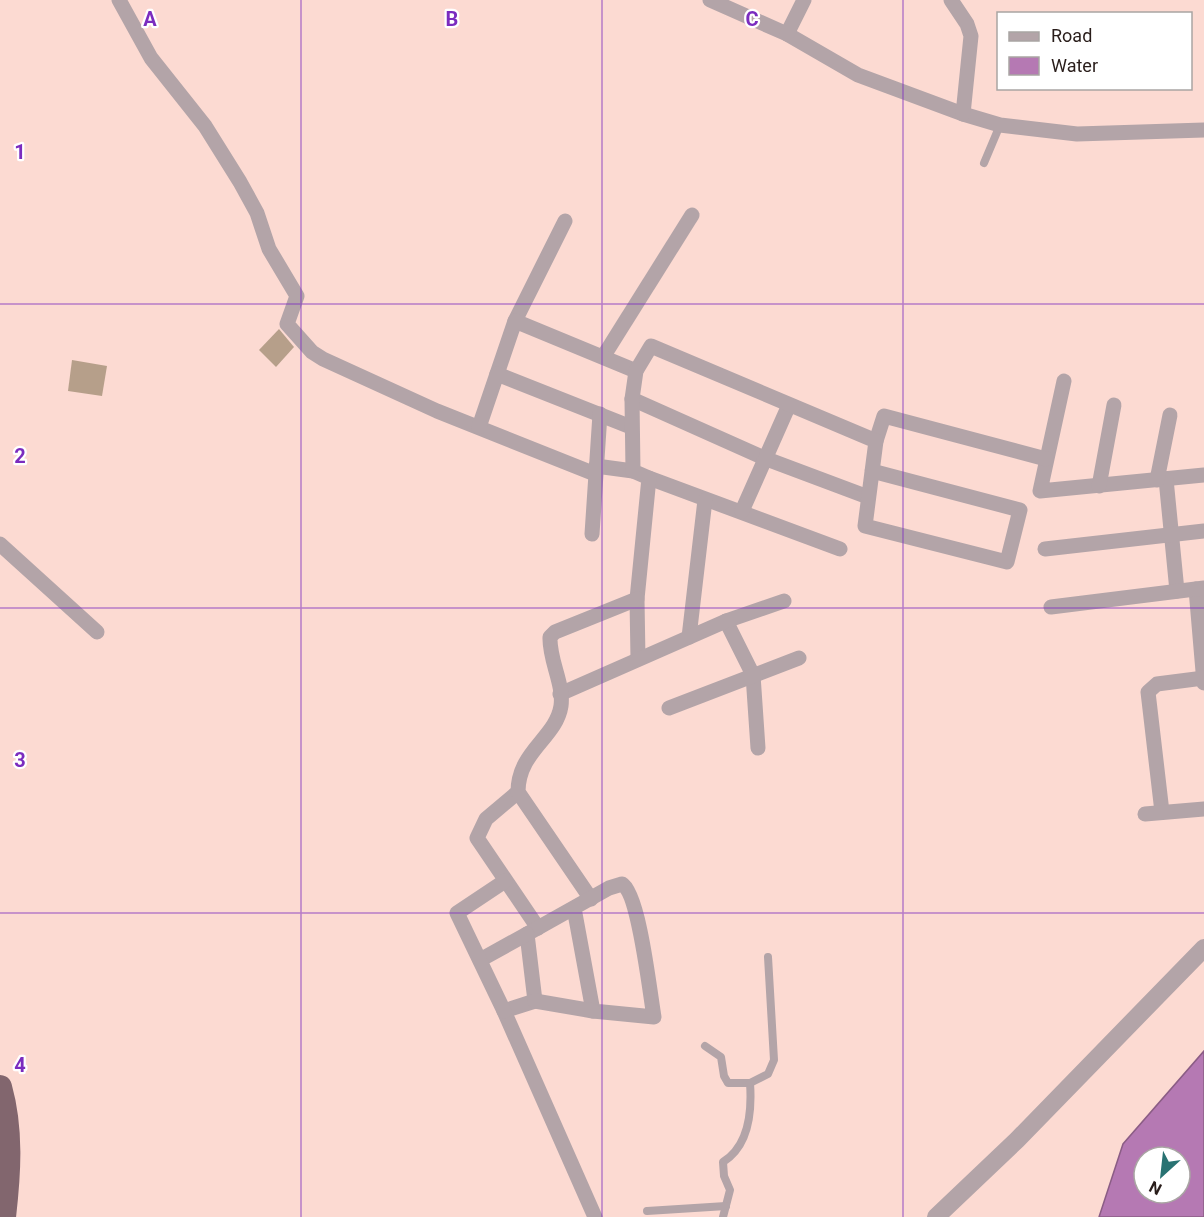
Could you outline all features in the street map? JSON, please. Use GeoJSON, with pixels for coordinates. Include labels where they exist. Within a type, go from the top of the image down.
{"type":"FeatureCollection","features":[{"type":"Feature","properties":{"kind":"highway"},"geometry":{"type":"LineString","coordinates":[[0,1087],[8,1127],[9,1171],[4,1217]]}},
{"type":"Feature","properties":{"kind":"street"},"geometry":{"type":"LineString","coordinates":[[119,0],[151,58],[209,131],[257,213],[266,243],[297,296],[287,324],[318,356],[437,411],[479,427],[596,470],[633,471],[840,549]]}},
{"type":"Feature","properties":{"kind":"street"},"geometry":{"type":"LineString","coordinates":[[710,0],[787,34],[858,75],[963,114],[1000,125],[1077,134],[1204,130]]}},
{"type":"Feature","properties":{"kind":"street"},"geometry":{"type":"LineString","coordinates":[[787,34],[804,0]]}},
{"type":"Feature","properties":{"kind":"street"},"geometry":{"type":"LineString","coordinates":[[951,0],[967,24],[971,36],[963,114]]}},
{"type":"Feature","properties":{"kind":"street"},"geometry":{"type":"LineString","coordinates":[[603,357],[692,215]]}},
{"type":"Feature","properties":{"kind":"street"},"geometry":{"type":"LineString","coordinates":[[479,427],[515,321],[565,221]]}},
{"type":"Feature","properties":{"kind":"street"},"geometry":{"type":"LineString","coordinates":[[515,321],[636,371]]}},
{"type":"Feature","properties":{"kind":"street"},"geometry":{"type":"LineString","coordinates":[[633,471],[632,399],[636,371],[651,346],[876,441]]}},
{"type":"Feature","properties":{"kind":"street"},"geometry":{"type":"LineString","coordinates":[[496,374],[632,427]]}},
{"type":"Feature","properties":{"kind":"street"},"geometry":{"type":"LineString","coordinates":[[1064,381],[1040,491],[1204,475]]}},
{"type":"Feature","properties":{"kind":"street"},"geometry":{"type":"LineString","coordinates":[[632,399],[764,458],[868,497]]}},
{"type":"Feature","properties":{"kind":"street"},"geometry":{"type":"LineString","coordinates":[[742,511],[789,405]]}},
{"type":"Feature","properties":{"kind":"street"},"geometry":{"type":"LineString","coordinates":[[1100,486],[1114,405]]}},
{"type":"Feature","properties":{"kind":"street"},"geometry":{"type":"LineString","coordinates":[[592,534],[600,414]]}},
{"type":"Feature","properties":{"kind":"street"},"geometry":{"type":"LineString","coordinates":[[1170,415],[1161,480],[1171,535],[1177,591]]}},
{"type":"Feature","properties":{"kind":"street"},"geometry":{"type":"LineString","coordinates":[[872,471],[1020,510],[1007,562],[864,526],[876,441],[884,417],[1046,459]]}},
{"type":"Feature","properties":{"kind":"street"},"geometry":{"type":"LineString","coordinates":[[638,659],[637,599],[649,478]]}},
{"type":"Feature","properties":{"kind":"street"},"geometry":{"type":"LineString","coordinates":[[689,637],[705,500]]}},
{"type":"Feature","properties":{"kind":"street"},"geometry":{"type":"LineString","coordinates":[[1045,549],[1204,531]]}},
{"type":"Feature","properties":{"kind":"street"},"geometry":{"type":"LineString","coordinates":[[0,544],[97,633]]}},
{"type":"Feature","properties":{"kind":"street"},"geometry":{"type":"LineString","coordinates":[[1051,607],[1200,589],[1204,682]]}},
{"type":"Feature","properties":{"kind":"street"},"geometry":{"type":"LineString","coordinates":[[534,1001],[533,931],[506,880],[477,838],[486,819],[518,792],[522,768],[558,715],[560,693],[550,637],[555,632],[637,599]]}},
{"type":"Feature","properties":{"kind":"street"},"geometry":{"type":"LineString","coordinates":[[560,693],[726,621],[784,601]]}},
{"type":"Feature","properties":{"kind":"street"},"geometry":{"type":"LineString","coordinates":[[726,621],[753,675],[758,748]]}},
{"type":"Feature","properties":{"kind":"street"},"geometry":{"type":"LineString","coordinates":[[669,708],[799,658]]}},
{"type":"Feature","properties":{"kind":"street"},"geometry":{"type":"LineString","coordinates":[[1162,812],[1148,692],[1157,684],[1204,678]]}},
{"type":"Feature","properties":{"kind":"street"},"geometry":{"type":"LineString","coordinates":[[518,792],[591,899]]}},
{"type":"Feature","properties":{"kind":"street"},"geometry":{"type":"LineString","coordinates":[[1145,814],[1204,809]]}},
{"type":"Feature","properties":{"kind":"street"},"geometry":{"type":"LineString","coordinates":[[506,880],[457,914],[504,1011],[595,1217]]}},
{"type":"Feature","properties":{"kind":"street"},"geometry":{"type":"LineString","coordinates":[[480,960],[609,888],[622,884],[627,887],[635,906],[654,1017],[593,1011],[534,1001],[504,1011]]}},
{"type":"Feature","properties":{"kind":"street"},"geometry":{"type":"LineString","coordinates":[[574,908],[593,1011]]}},
{"type":"Feature","properties":{"kind":"street"},"geometry":{"type":"LineString","coordinates":[[936,1217],[1017,1140],[1204,948]]}},
{"type":"Feature","properties":{"kind":"lane"},"geometry":{"type":"LineString","coordinates":[[984,163],[1000,125]]}},
{"type":"Feature","properties":{"kind":"lane"},"geometry":{"type":"LineString","coordinates":[[705,1046],[721,1057],[726,1080],[733,1084],[750,1083],[768,1074],[774,1060],[768,957]]}},
{"type":"Feature","properties":{"kind":"lane"},"geometry":{"type":"LineString","coordinates":[[723,1217],[730,1190],[722,1168],[723,1162],[733,1156],[745,1136],[749,1118],[750,1083]]}},
{"type":"Feature","properties":{"kind":"lane"},"geometry":{"type":"LineString","coordinates":[[647,1211],[726,1206]]}},
{"type":"Feature","properties":{"kind":"water"},"geometry":{"type":"Polygon","coordinates":[[[1204,1051],[1204,1217],[1099,1217],[1123,1144],[1204,1051]]]}},
{"type":"Feature","properties":{"kind":"building"},"geometry":{"type":"Polygon","coordinates":[[[279,329],[294,347],[276,367],[259,350],[279,329]]]}},
{"type":"Feature","properties":{"kind":"building"},"geometry":{"type":"Polygon","coordinates":[[[72,360],[107,366],[102,396],[68,391],[72,360]]]}}]}
